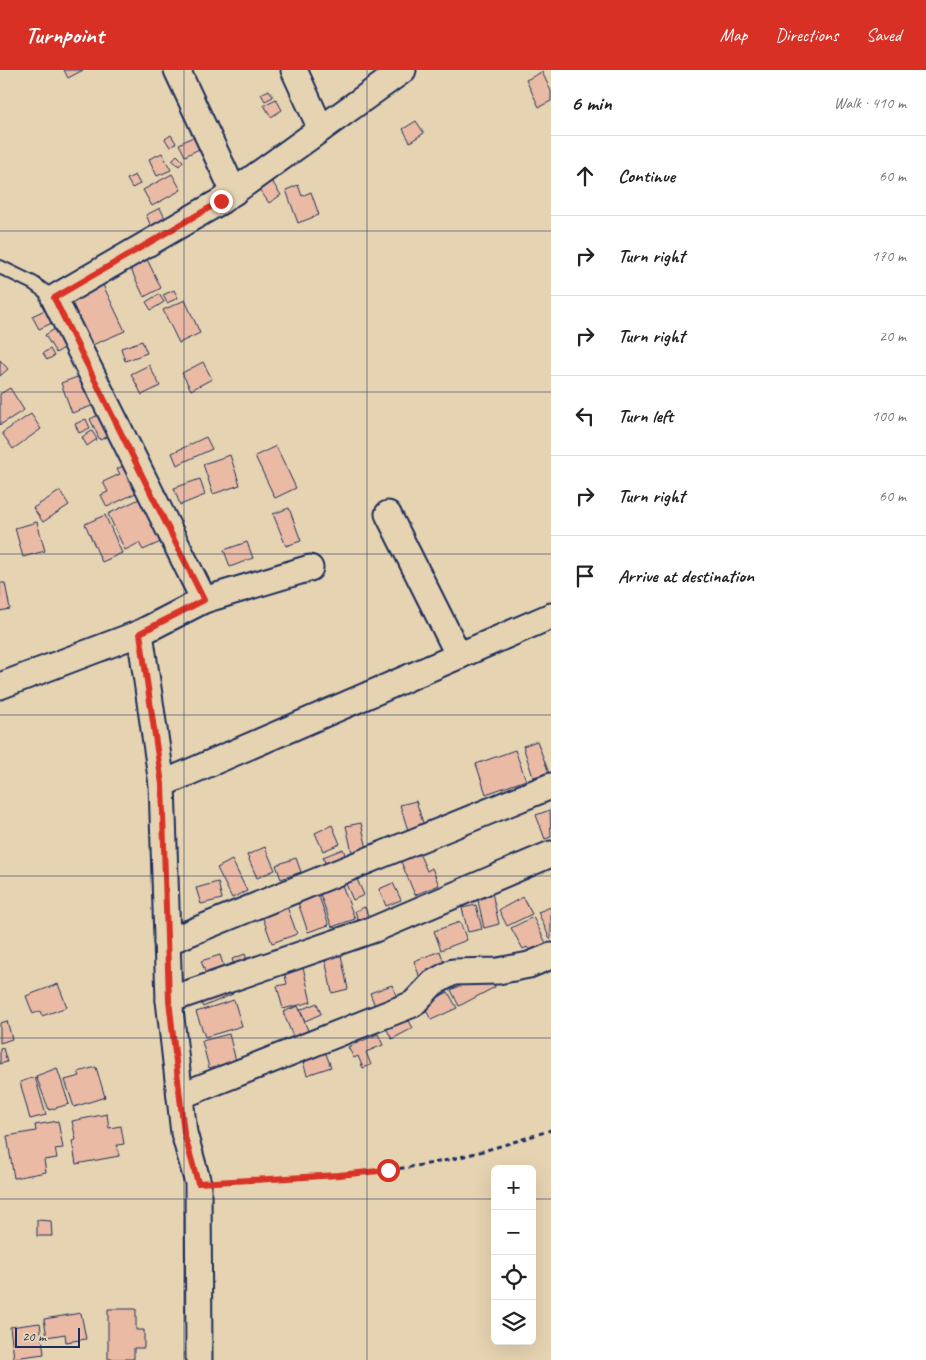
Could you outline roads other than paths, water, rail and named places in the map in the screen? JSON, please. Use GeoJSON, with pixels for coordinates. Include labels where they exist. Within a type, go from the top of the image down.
{"type":"FeatureCollection","features":[{"type":"Feature","properties":{"kind":"street"},"geometry":{"type":"LineString","coordinates":[[177,70],[234,192]]}},
{"type":"Feature","properties":{"kind":"street"},"geometry":{"type":"LineString","coordinates":[[294,70],[321,129]]}},
{"type":"Feature","properties":{"kind":"street"},"geometry":{"type":"LineString","coordinates":[[204,600],[54,298],[221,201],[403,70]]}},
{"type":"Feature","properties":{"kind":"street"},"geometry":{"type":"LineString","coordinates":[[388,514],[458,656]]}},
{"type":"Feature","properties":{"kind":"street"},"geometry":{"type":"LineString","coordinates":[[0,686],[140,633],[204,600],[310,568]]}},
{"type":"Feature","properties":{"kind":"street"},"geometry":{"type":"LineString","coordinates":[[162,784],[551,616]]}},
{"type":"Feature","properties":{"kind":"street"},"geometry":{"type":"LineString","coordinates":[[140,633],[162,784],[169,1000],[184,1133],[198,1183],[199,1360]]}},
{"type":"Feature","properties":{"kind":"street"},"geometry":{"type":"LineString","coordinates":[[167,942],[551,786]]}},
{"type":"Feature","properties":{"kind":"street"},"geometry":{"type":"LineString","coordinates":[[169,1000],[375,929],[551,854]]}},
{"type":"Feature","properties":{"kind":"street"},"geometry":{"type":"LineString","coordinates":[[180,1096],[413,1004],[433,983],[452,972],[498,971],[529,965],[551,956]]}},
{"type":"Feature","properties":{"kind":"lane"},"geometry":{"type":"LineString","coordinates":[[0,267],[33,283],[54,298]]}}]}
